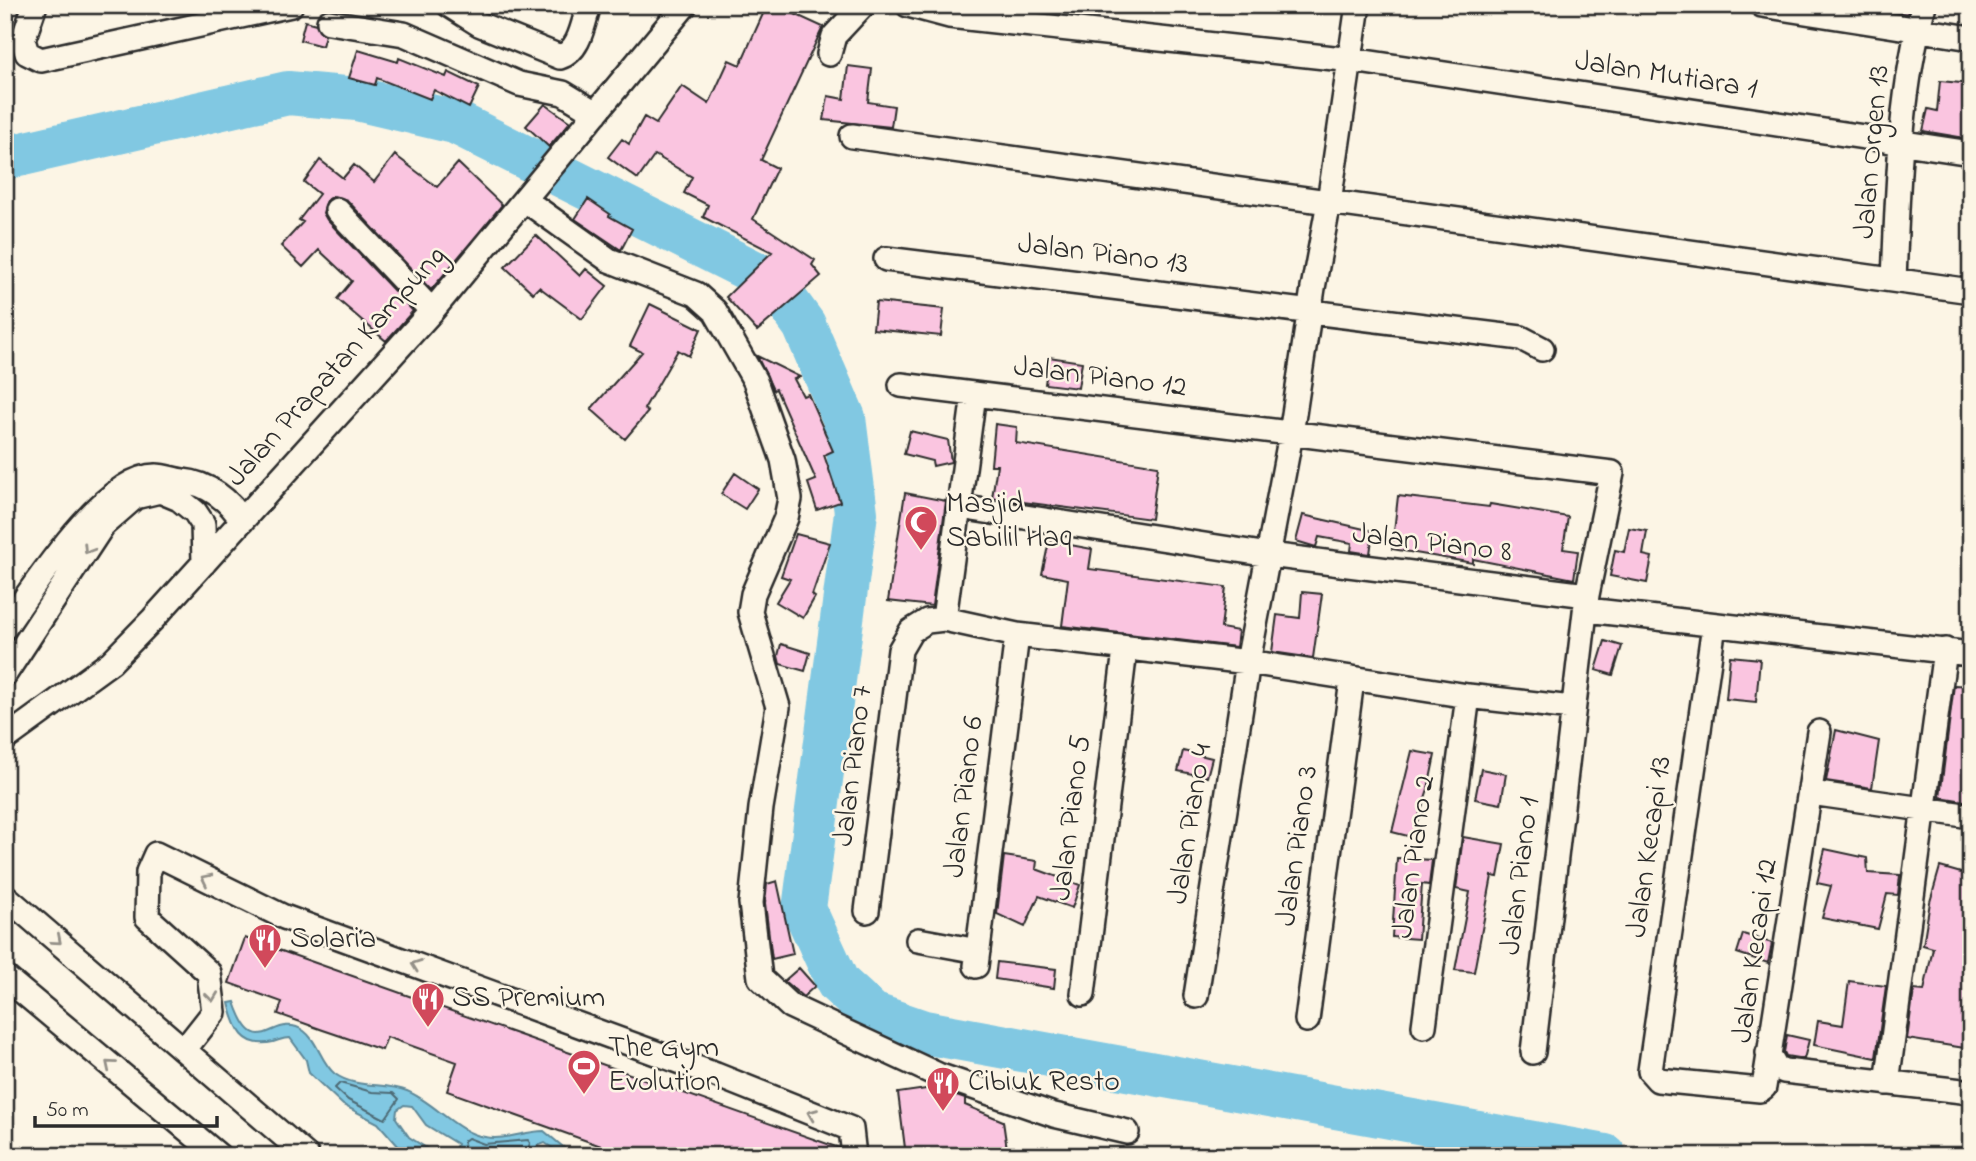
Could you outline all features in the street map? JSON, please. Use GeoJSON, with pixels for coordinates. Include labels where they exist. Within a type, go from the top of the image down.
{"type":"FeatureCollection","features":[{"type":"Feature","properties":{"kind":"street"},"geometry":{"type":"LineString","coordinates":[[35,5],[23,40],[27,53],[41,60],[216,13],[291,5]]}},
{"type":"Feature","properties":{"kind":"street"},"geometry":{"type":"LineString","coordinates":[[449,5],[479,24],[560,57],[572,51],[589,5]]}},
{"type":"Feature","properties":{"kind":"street","name":"Jalan Prapatan Kampung"},"geometry":{"type":"LineString","coordinates":[[5,739],[111,662],[242,521],[432,311],[685,5]]}},
{"type":"Feature","properties":{"kind":"street"},"geometry":{"type":"LineString","coordinates":[[828,54],[834,36],[863,5]]}},
{"type":"Feature","properties":{"kind":"street","name":"Jalan Mutiara 1"},"geometry":{"type":"LineString","coordinates":[[908,5],[949,16],[1352,60],[1971,153]]}},
{"type":"Feature","properties":{"kind":"street","name":"Jalan Piano 4"},"geometry":{"type":"LineString","coordinates":[[1196,996],[1248,662],[1311,314],[1313,288],[1352,60],[1358,5]]}},
{"type":"Feature","properties":{"kind":"street"},"geometry":{"type":"LineString","coordinates":[[1762,5],[1809,9],[1971,38]]}},
{"type":"Feature","properties":{"kind":"street","name":"Jalan Orgen 13"},"geometry":{"type":"LineString","coordinates":[[1894,280],[1900,144],[1917,30],[1924,5]]}},
{"type":"Feature","properties":{"kind":"street"},"geometry":{"type":"LineString","coordinates":[[329,22],[404,34],[519,84],[563,93],[596,113]]}},
{"type":"Feature","properties":{"kind":"street"},"geometry":{"type":"LineString","coordinates":[[852,136],[1971,291]]}},
{"type":"Feature","properties":{"kind":"street"},"geometry":{"type":"LineString","coordinates":[[526,199],[609,260],[696,294],[715,311],[755,381],[783,460],[790,499],[788,509],[753,594],[750,612],[775,689],[778,707],[761,808],[751,903],[760,978],[790,1006],[938,1075],[1054,1115],[1127,1132]]}},
{"type":"Feature","properties":{"kind":"street"},"geometry":{"type":"LineString","coordinates":[[337,210],[432,311]]}},
{"type":"Feature","properties":{"kind":"street","name":"Jalan Piano 13"},"geometry":{"type":"LineString","coordinates":[[886,259],[1311,314],[1521,338],[1542,349]]}},
{"type":"Feature","properties":{"kind":"street","name":"Jalan Piano 12"},"geometry":{"type":"LineString","coordinates":[[901,385],[1612,473],[1587,602]]}},
{"type":"Feature","properties":{"kind":"street"},"geometry":{"type":"LineString","coordinates":[[974,394],[944,619],[1017,635],[1125,650],[1248,662],[1352,680],[1572,708]]}},
{"type":"Feature","properties":{"kind":"street"},"geometry":{"type":"LineString","coordinates":[[5,627],[84,520],[136,480],[156,475],[188,481],[209,489],[234,507],[242,521]]}},
{"type":"Feature","properties":{"kind":"street"},"geometry":{"type":"LineString","coordinates":[[5,674],[103,525],[135,497],[160,491],[179,499],[194,512],[203,524],[204,562]]}},
{"type":"Feature","properties":{"kind":"street","name":"Jalan Piano 8"},"geometry":{"type":"LineString","coordinates":[[960,507],[1587,602],[1714,625],[1971,654]]}},
{"type":"Feature","properties":{"kind":"street","name":"Jalan Piano 1"},"geometry":{"type":"LineString","coordinates":[[1533,1052],[1572,708],[1587,602]]}},
{"type":"Feature","properties":{"kind":"street","name":"Jalan Piano 7"},"geometry":{"type":"LineString","coordinates":[[867,911],[900,650],[911,631],[927,621],[944,619]]}},
{"type":"Feature","properties":{"kind":"street","name":"Jalan Kecapi 13"},"geometry":{"type":"LineString","coordinates":[[1714,625],[1650,1071],[1654,1077],[1760,1090],[1765,1083],[1768,1053]]}},
{"type":"Feature","properties":{"kind":"street","name":"Jalan Piano 6"},"geometry":{"type":"LineString","coordinates":[[918,940],[977,958],[1017,635]]}},
{"type":"Feature","properties":{"kind":"street","name":"Jalan Piano 5"},"geometry":{"type":"LineString","coordinates":[[1083,994],[1125,650]]}},
{"type":"Feature","properties":{"kind":"street"},"geometry":{"type":"LineString","coordinates":[[1887,1083],[1945,650]]}},
{"type":"Feature","properties":{"kind":"street","name":"Jalan Piano 3"},"geometry":{"type":"LineString","coordinates":[[1307,1020],[1352,680]]}},
{"type":"Feature","properties":{"kind":"street","name":"Jalan Piano 2"},"geometry":{"type":"LineString","coordinates":[[1424,1026],[1468,696]]}},
{"type":"Feature","properties":{"kind":"street","name":"Jalan Kecapi 12"},"geometry":{"type":"LineString","coordinates":[[1819,732],[1768,1053],[1771,1061],[1784,1071],[1971,1092]]}},
{"type":"Feature","properties":{"kind":"street"},"geometry":{"type":"LineString","coordinates":[[1811,793],[1971,816]]}},
{"type":"Feature","properties":{"kind":"street"},"geometry":{"type":"LineString","coordinates":[[184,1050],[214,1012],[209,973],[147,917],[148,872],[156,854],[284,917],[716,1075],[851,1129],[854,1156]]}},
{"type":"Feature","properties":{"kind":"street"},"geometry":{"type":"LineString","coordinates":[[5,896],[307,1156]]}},
{"type":"Feature","properties":{"kind":"street"},"geometry":{"type":"LineString","coordinates":[[5,977],[219,1156]]}},
{"type":"Feature","properties":{"kind":"water"},"geometry":{"type":"Polygon","coordinates":[[[235,1002],[243,1021],[251,1031],[258,1034],[283,1026],[293,1026],[304,1031],[313,1040],[330,1069],[343,1079],[407,1091],[465,1130],[485,1137],[500,1138],[544,1131],[574,1156],[564,1156],[545,1143],[537,1146],[532,1156],[453,1156],[457,1144],[426,1125],[412,1106],[404,1105],[397,1110],[396,1118],[409,1137],[439,1156],[407,1156],[378,1123],[343,1105],[309,1073],[306,1060],[290,1038],[263,1043],[247,1039],[234,1021],[229,1003],[235,1002]]]}},
{"type":"Feature","properties":{"kind":"building"},"geometry":{"type":"Polygon","coordinates":[[[767,5],[775,5],[823,27],[761,160],[777,168],[753,219],[815,260],[812,265],[821,276],[757,331],[726,297],[772,252],[703,217],[708,205],[684,193],[692,177],[655,155],[638,179],[608,157],[622,139],[629,144],[644,117],[656,124],[682,86],[709,104],[729,60],[740,65],[767,5]]]}},
{"type":"Feature","properties":{"kind":"building"},"geometry":{"type":"Polygon","coordinates":[[[1858,5],[1910,5],[1907,14],[1858,5]]]}},
{"type":"Feature","properties":{"kind":"building"},"geometry":{"type":"Polygon","coordinates":[[[305,21],[316,24],[325,35],[322,46],[300,40],[305,21]]]}},
{"type":"Feature","properties":{"kind":"building"},"geometry":{"type":"Polygon","coordinates":[[[358,50],[398,62],[399,58],[446,77],[448,72],[479,87],[469,108],[434,90],[430,99],[377,78],[375,85],[349,78],[358,50]]]}},
{"type":"Feature","properties":{"kind":"building"},"geometry":{"type":"Polygon","coordinates":[[[848,66],[872,69],[868,102],[894,106],[891,127],[824,120],[828,96],[844,99],[848,66]]]}},
{"type":"Feature","properties":{"kind":"building"},"geometry":{"type":"Polygon","coordinates":[[[1940,81],[1971,84],[1971,139],[1923,131],[1928,109],[1937,111],[1940,81]]]}},
{"type":"Feature","properties":{"kind":"building"},"geometry":{"type":"Polygon","coordinates":[[[545,104],[570,122],[549,147],[526,126],[545,104]]]}},
{"type":"Feature","properties":{"kind":"building"},"geometry":{"type":"Polygon","coordinates":[[[395,155],[437,187],[458,163],[502,205],[431,290],[347,200],[334,196],[327,200],[323,213],[327,220],[413,311],[386,341],[337,299],[352,281],[319,250],[303,267],[281,246],[303,222],[299,220],[319,194],[304,182],[320,160],[343,178],[354,165],[374,182],[395,155]]]}},
{"type":"Feature","properties":{"kind":"building"},"geometry":{"type":"Polygon","coordinates":[[[588,199],[610,214],[609,216],[632,229],[621,250],[575,219],[588,199]]]}},
{"type":"Feature","properties":{"kind":"building"},"geometry":{"type":"Polygon","coordinates":[[[536,235],[580,276],[586,269],[607,286],[582,319],[539,287],[533,293],[505,267],[536,235]]]}},
{"type":"Feature","properties":{"kind":"building"},"geometry":{"type":"Polygon","coordinates":[[[876,302],[944,309],[941,336],[873,329],[876,302]]]}},
{"type":"Feature","properties":{"kind":"building"},"geometry":{"type":"Polygon","coordinates":[[[650,304],[701,329],[689,356],[678,350],[644,409],[648,412],[625,439],[591,409],[642,352],[630,346],[650,304]]]}},
{"type":"Feature","properties":{"kind":"building"},"geometry":{"type":"Polygon","coordinates":[[[757,356],[800,377],[794,379],[803,396],[808,394],[833,451],[824,455],[840,502],[817,510],[808,483],[816,480],[776,389],[773,390],[757,356]]]}},
{"type":"Feature","properties":{"kind":"building"},"geometry":{"type":"Polygon","coordinates":[[[1049,357],[1082,362],[1078,388],[1045,384],[1049,357]]]}},
{"type":"Feature","properties":{"kind":"building"},"geometry":{"type":"Polygon","coordinates":[[[995,424],[1017,427],[1016,443],[1158,466],[1151,519],[992,498],[997,465],[991,465],[995,424]]]}},
{"type":"Feature","properties":{"kind":"building"},"geometry":{"type":"Polygon","coordinates":[[[910,431],[948,440],[951,462],[933,466],[932,461],[904,454],[910,431]]]}},
{"type":"Feature","properties":{"kind":"building"},"geometry":{"type":"Polygon","coordinates":[[[735,473],[758,489],[745,509],[721,494],[735,473]]]}},
{"type":"Feature","properties":{"kind":"building","name":"Masjid Sabilil Haq"},"geometry":{"type":"Polygon","coordinates":[[[905,493],[946,501],[932,606],[888,601],[905,493]]]}},
{"type":"Feature","properties":{"kind":"building"},"geometry":{"type":"Polygon","coordinates":[[[1398,496],[1489,507],[1490,504],[1568,517],[1563,549],[1578,551],[1574,579],[1473,559],[1473,563],[1392,549],[1398,496]]]}},
{"type":"Feature","properties":{"kind":"building"},"geometry":{"type":"Polygon","coordinates":[[[1303,515],[1373,531],[1370,554],[1351,551],[1352,543],[1319,537],[1316,547],[1296,541],[1303,515]]]}},
{"type":"Feature","properties":{"kind":"building"},"geometry":{"type":"Polygon","coordinates":[[[1629,528],[1647,531],[1643,555],[1652,557],[1647,583],[1610,576],[1615,550],[1624,552],[1629,528]]]}},
{"type":"Feature","properties":{"kind":"building"},"geometry":{"type":"Polygon","coordinates":[[[796,534],[830,543],[812,595],[815,597],[803,618],[776,602],[790,579],[781,576],[796,534]]]}},
{"type":"Feature","properties":{"kind":"building"},"geometry":{"type":"Polygon","coordinates":[[[1049,541],[1092,549],[1089,569],[1226,587],[1221,628],[1238,631],[1236,647],[1062,626],[1068,579],[1042,574],[1049,541]]]}},
{"type":"Feature","properties":{"kind":"building"},"geometry":{"type":"Polygon","coordinates":[[[1302,592],[1322,594],[1313,658],[1272,652],[1277,615],[1300,618],[1302,592]]]}},
{"type":"Feature","properties":{"kind":"building"},"geometry":{"type":"Polygon","coordinates":[[[1605,641],[1622,646],[1613,675],[1596,670],[1605,641]]]}},
{"type":"Feature","properties":{"kind":"building"},"geometry":{"type":"Polygon","coordinates":[[[781,644],[810,653],[805,671],[780,664],[778,656],[781,644]]]}},
{"type":"Feature","properties":{"kind":"building"},"geometry":{"type":"Polygon","coordinates":[[[1730,656],[1760,659],[1756,702],[1726,699],[1730,656]]]}},
{"type":"Feature","properties":{"kind":"building"},"geometry":{"type":"Polygon","coordinates":[[[1954,685],[1971,686],[1970,802],[1940,797],[1954,685]]]}},
{"type":"Feature","properties":{"kind":"building"},"geometry":{"type":"Polygon","coordinates":[[[1836,730],[1879,741],[1872,788],[1826,781],[1836,730]]]}},
{"type":"Feature","properties":{"kind":"building"},"geometry":{"type":"Polygon","coordinates":[[[1183,751],[1212,758],[1207,777],[1178,771],[1183,751]]]}},
{"type":"Feature","properties":{"kind":"building"},"geometry":{"type":"Polygon","coordinates":[[[1412,751],[1435,755],[1428,789],[1412,837],[1392,832],[1412,751]]]}},
{"type":"Feature","properties":{"kind":"building"},"geometry":{"type":"Polygon","coordinates":[[[1481,769],[1506,774],[1501,804],[1475,799],[1481,769]]]}},
{"type":"Feature","properties":{"kind":"building"},"geometry":{"type":"Polygon","coordinates":[[[1463,837],[1504,844],[1498,877],[1492,876],[1474,972],[1455,970],[1470,892],[1456,889],[1463,837]]]}},
{"type":"Feature","properties":{"kind":"building"},"geometry":{"type":"Polygon","coordinates":[[[1825,849],[1867,858],[1868,873],[1900,875],[1898,895],[1887,894],[1878,929],[1822,918],[1831,886],[1817,883],[1825,849]]]}},
{"type":"Feature","properties":{"kind":"building"},"geometry":{"type":"Polygon","coordinates":[[[1004,856],[1037,861],[1036,869],[1080,885],[1072,908],[1039,896],[1025,927],[997,914],[1004,856]]]}},
{"type":"Feature","properties":{"kind":"building"},"geometry":{"type":"Polygon","coordinates":[[[1397,858],[1432,860],[1429,885],[1422,884],[1418,939],[1392,937],[1397,858]]]}},
{"type":"Feature","properties":{"kind":"building"},"geometry":{"type":"Polygon","coordinates":[[[1940,867],[1968,875],[1965,885],[1971,886],[1971,1049],[1907,1039],[1914,990],[1924,991],[1933,948],[1923,945],[1930,902],[1940,867]]]}},
{"type":"Feature","properties":{"kind":"building"},"geometry":{"type":"Polygon","coordinates":[[[777,881],[793,954],[772,959],[765,903],[767,884],[777,881]]]}},
{"type":"Feature","properties":{"kind":"building"},"geometry":{"type":"Polygon","coordinates":[[[1743,934],[1772,943],[1768,963],[1737,953],[1743,934]]]}},
{"type":"Feature","properties":{"kind":"building"},"geometry":{"type":"Polygon","coordinates":[[[245,938],[839,1148],[840,1156],[629,1156],[447,1091],[457,1062],[387,1037],[382,1050],[323,1030],[278,1014],[282,1002],[229,983],[245,938]]]}},
{"type":"Feature","properties":{"kind":"building"},"geometry":{"type":"Polygon","coordinates":[[[997,962],[1056,969],[1054,988],[995,979],[997,962]]]}},
{"type":"Feature","properties":{"kind":"building"},"geometry":{"type":"Polygon","coordinates":[[[799,968],[815,986],[803,997],[784,981],[799,968]]]}},
{"type":"Feature","properties":{"kind":"building"},"geometry":{"type":"Polygon","coordinates":[[[1849,981],[1886,986],[1876,1058],[1814,1045],[1818,1021],[1843,1025],[1849,981]]]}},
{"type":"Feature","properties":{"kind":"building"},"geometry":{"type":"Polygon","coordinates":[[[1787,1035],[1809,1040],[1804,1059],[1786,1056],[1784,1052],[1787,1035]]]}},
{"type":"Feature","properties":{"kind":"building","name":"Cibiuk Resto"},"geometry":{"type":"Polygon","coordinates":[[[933,1088],[965,1099],[965,1105],[1003,1121],[1008,1156],[906,1156],[898,1093],[933,1088]]]}},
{"type":"Feature","properties":{"kind":"waterway"},"geometry":{"type":"LineString","coordinates":[[5,158],[288,93],[357,99],[455,122],[772,281],[804,325],[844,418],[856,513],[804,909],[838,983],[872,1014],[924,1032],[1605,1156]]}},
{"type":"Feature","properties":{"kind":"place","name":"Masjid Sabilil Haq"},"geometry":{"type":"Point","coordinates":[921,552]}},
{"type":"Feature","properties":{"kind":"place","name":"Solaria"},"geometry":{"type":"Point","coordinates":[265,970]}},
{"type":"Feature","properties":{"kind":"place","name":"SS Premium"},"geometry":{"type":"Point","coordinates":[428,1029]}},
{"type":"Feature","properties":{"kind":"place","name":"The Gym Evolution"},"geometry":{"type":"Point","coordinates":[584,1096]}},
{"type":"Feature","properties":{"kind":"place","name":"Cibiuk Resto"},"geometry":{"type":"Point","coordinates":[943,1113]}}]}
